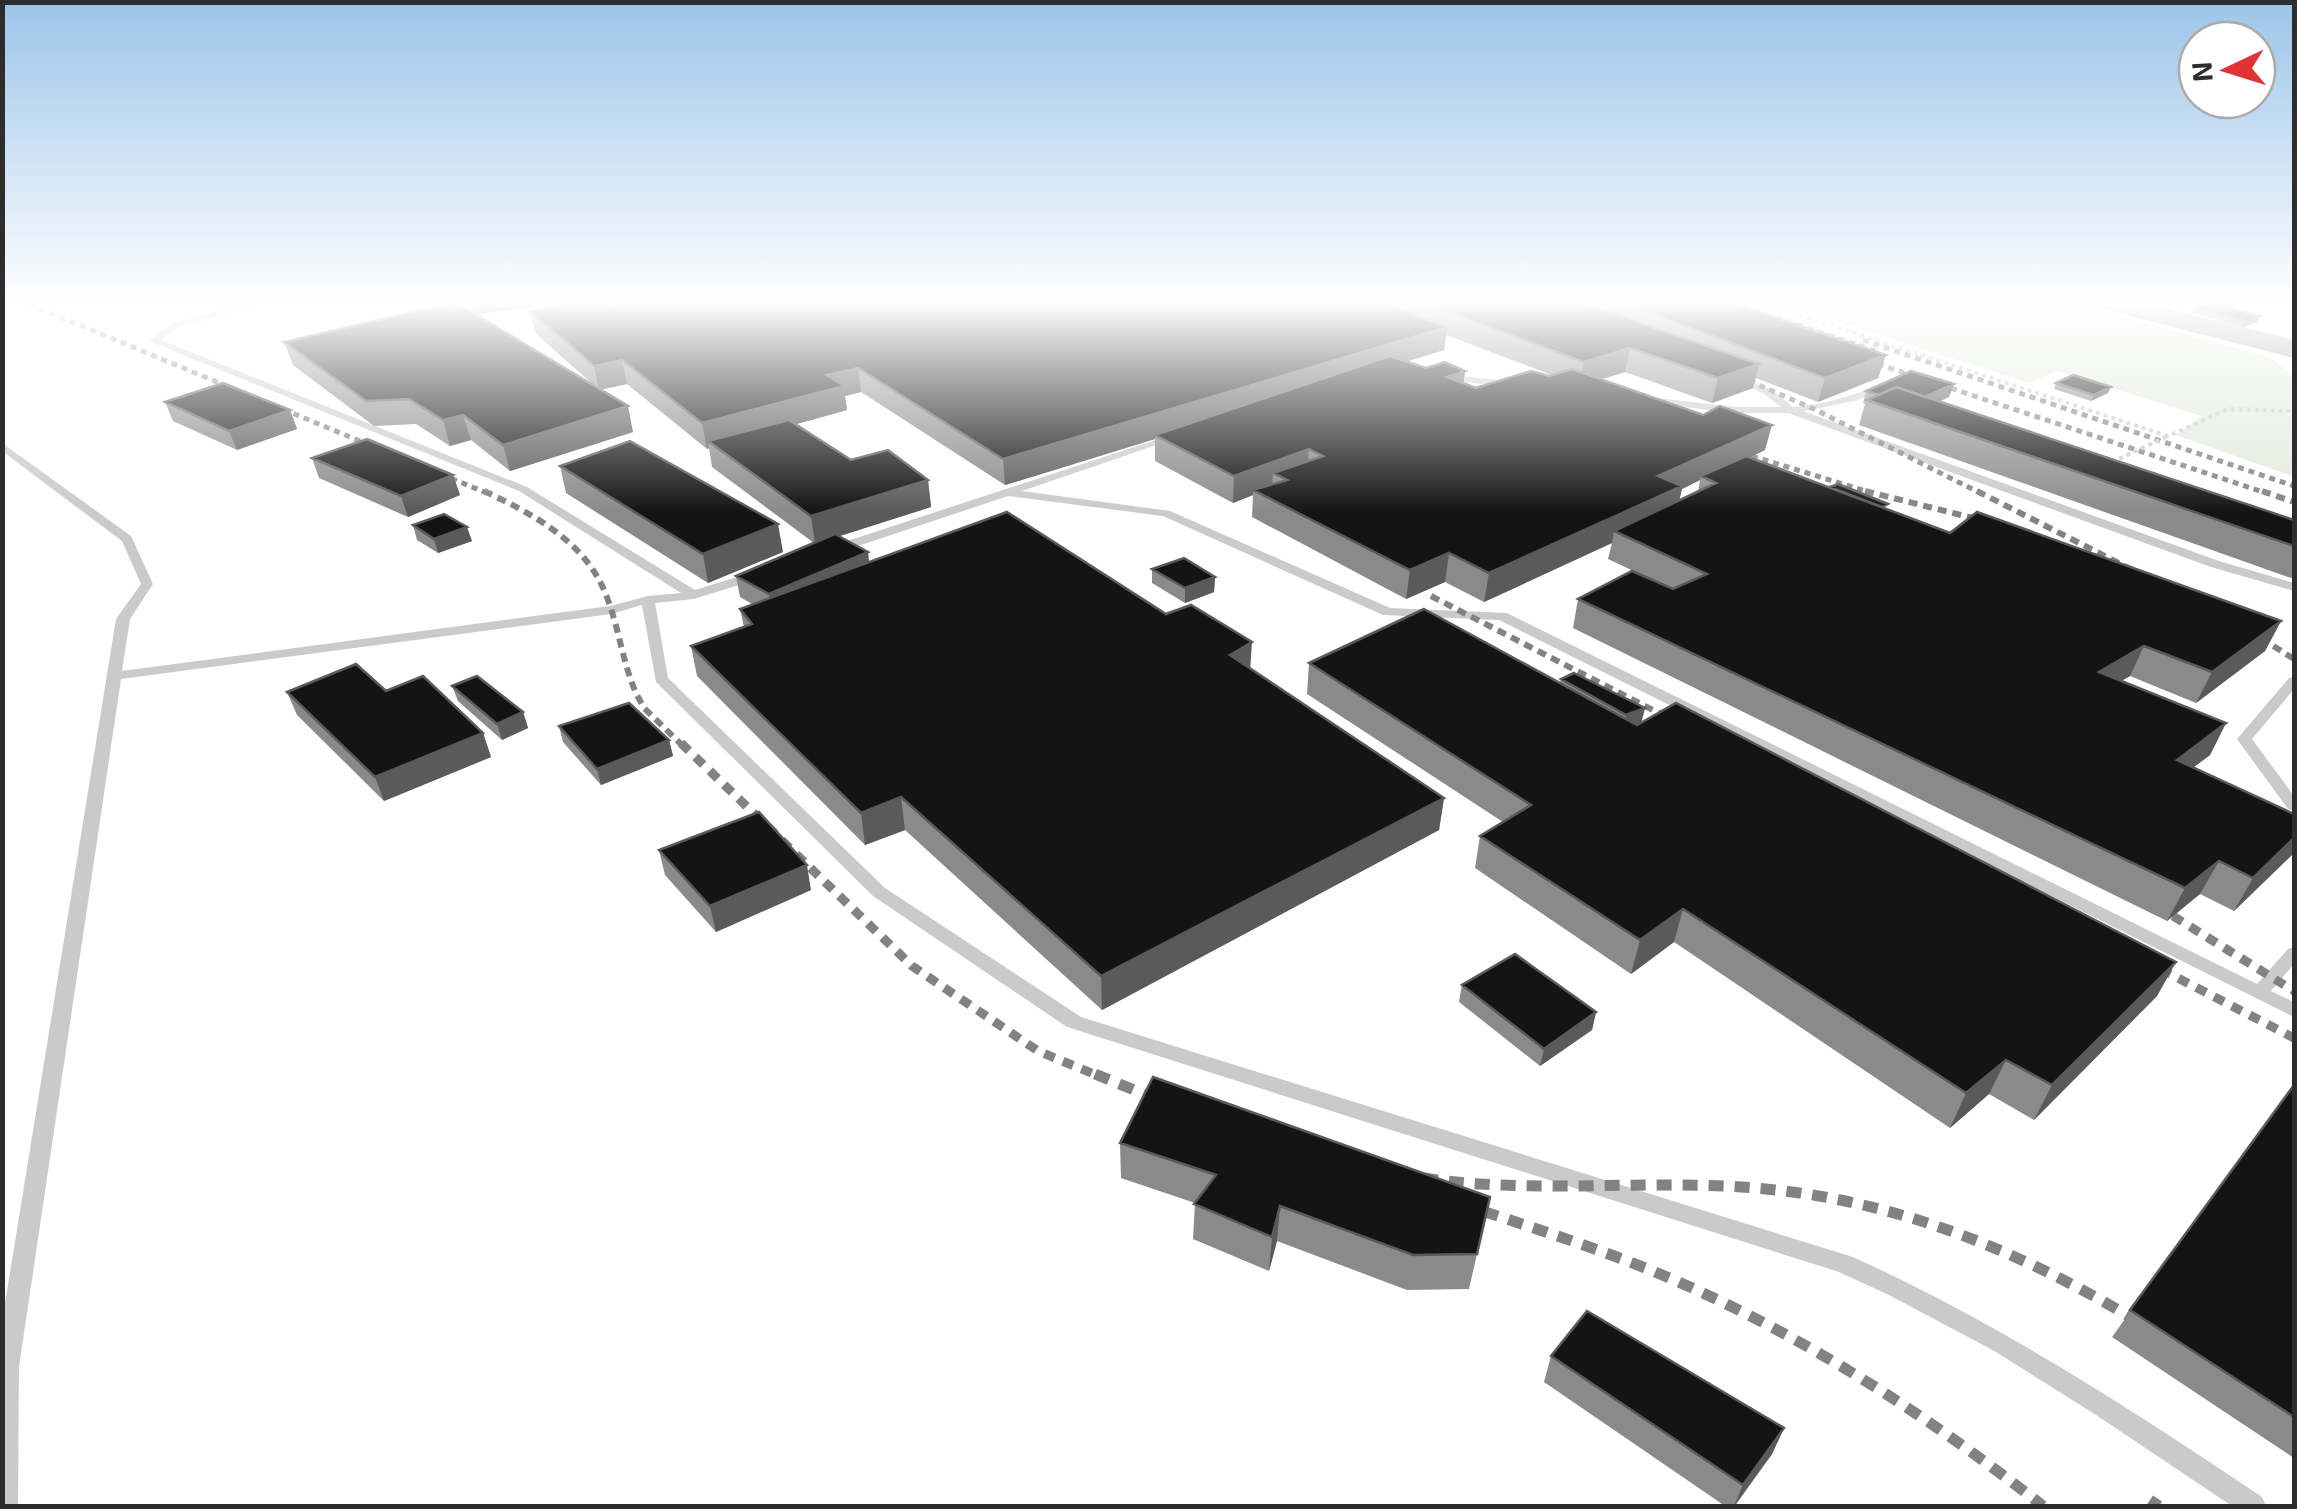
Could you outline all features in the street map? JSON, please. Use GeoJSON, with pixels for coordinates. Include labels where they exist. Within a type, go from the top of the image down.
{"type":"FeatureCollection","features":[{"type":"Feature","properties":{"kind":"lane"},"geometry":{"type":"LineString","coordinates":[[225,370],[522,489],[694,595]]}},
{"type":"Feature","properties":{"kind":"lane"},"geometry":{"type":"LineString","coordinates":[[1726,375],[1759,387],[1792,412],[2215,564],[2294,587]]}},
{"type":"Feature","properties":{"kind":"lane"},"geometry":{"type":"LineString","coordinates":[[1434,377],[1533,386]]}},
{"type":"Feature","properties":{"kind":"lane"},"geometry":{"type":"LineString","coordinates":[[1628,397],[1734,412],[1792,412],[1849,401],[1893,382]]}},
{"type":"Feature","properties":{"kind":"lane"},"geometry":{"type":"LineString","coordinates":[[822,553],[1190,432]]}},
{"type":"Feature","properties":{"kind":"lane"},"geometry":{"type":"LineString","coordinates":[[2,446],[127,538],[147,584],[123,619],[114,676],[7,1367],[4,1506]]}},
{"type":"Feature","properties":{"kind":"lane"},"geometry":{"type":"LineString","coordinates":[[1005,493],[1166,513],[1388,612],[1502,616],[2294,1010]]}},
{"type":"Feature","properties":{"kind":"lane"},"geometry":{"type":"LineString","coordinates":[[114,676],[610,610],[648,600],[694,595],[767,571]]}},
{"type":"Feature","properties":{"kind":"lane"},"geometry":{"type":"LineString","coordinates":[[648,600],[661,679],[879,892],[1074,1022],[1845,1264],[1925,1299],[2033,1359],[2253,1506]]}},
{"type":"Feature","properties":{"kind":"lane"},"geometry":{"type":"LineString","coordinates":[[2294,681],[2244,739],[2294,806]]}},
{"type":"Feature","properties":{"kind":"lane"},"geometry":{"type":"LineString","coordinates":[[2260,992],[2294,953]]}},
{"type":"Feature","properties":{"kind":"path"},"geometry":{"type":"LineString","coordinates":[[1968,370],[2168,436]]}},
{"type":"Feature","properties":{"kind":"path"},"geometry":{"type":"LineString","coordinates":[[2112,462],[2204,416],[2240,404],[2294,410]]}},
{"type":"Feature","properties":{"kind":"green space"},"geometry":{"type":"Polygon","coordinates":[[[1990,370],[2287,370],[2294,376],[2294,477],[2176,435],[2202,416],[2056,371],[2029,383],[1990,370]]]}},
{"type":"Feature","properties":{"kind":"building"},"geometry":{"type":"Polygon","coordinates":[[[323,370],[569,370],[628,406],[503,445],[463,415],[443,420],[409,399],[366,401],[323,370]]]}},
{"type":"Feature","properties":{"kind":"building"},"geometry":{"type":"Polygon","coordinates":[[[635,370],[847,370],[827,375],[844,386],[702,423],[635,370]]]}},
{"type":"Feature","properties":{"kind":"building"},"geometry":{"type":"Polygon","coordinates":[[[862,370],[1301,370],[1003,459],[862,370]]]}},
{"type":"Feature","properties":{"kind":"building"},"geometry":{"type":"Polygon","coordinates":[[[1347,370],[1464,370],[1447,377],[1476,388],[1531,371],[1549,376],[1576,370],[1703,415],[1720,406],[1772,425],[1658,476],[1682,486],[1489,573],[1449,553],[1410,570],[1253,490],[1287,480],[1273,473],[1323,456],[1309,449],[1234,476],[1155,435],[1347,370]]]}},
{"type":"Feature","properties":{"kind":"building"},"geometry":{"type":"Polygon","coordinates":[[[1696,370],[1740,370],[1718,378],[1696,370]]]}},
{"type":"Feature","properties":{"kind":"building"},"geometry":{"type":"Polygon","coordinates":[[[1805,370],[1845,370],[1825,378],[1805,370]]]}},
{"type":"Feature","properties":{"kind":"building"},"geometry":{"type":"Polygon","coordinates":[[[1911,371],[1954,384],[1925,397],[1896,387],[1879,395],[1866,391],[1911,371]]]}},
{"type":"Feature","properties":{"kind":"building"},"geometry":{"type":"Polygon","coordinates":[[[2073,375],[2111,387],[2094,395],[2056,383],[2073,375]]]}},
{"type":"Feature","properties":{"kind":"building"},"geometry":{"type":"Polygon","coordinates":[[[223,383],[290,410],[229,431],[165,402],[223,383]]]}},
{"type":"Feature","properties":{"kind":"building"},"geometry":{"type":"Polygon","coordinates":[[[1896,387],[2294,520],[2294,546],[1867,400],[1896,387]]]}},
{"type":"Feature","properties":{"kind":"building"},"geometry":{"type":"Polygon","coordinates":[[[789,420],[851,460],[888,450],[928,480],[811,516],[708,441],[789,420]]]}},
{"type":"Feature","properties":{"kind":"building"},"geometry":{"type":"Polygon","coordinates":[[[367,439],[453,475],[401,496],[312,458],[367,439]]]}},
{"type":"Feature","properties":{"kind":"building"},"geometry":{"type":"Polygon","coordinates":[[[630,441],[778,524],[703,554],[560,466],[630,441]]]}},
{"type":"Feature","properties":{"kind":"building"},"geometry":{"type":"Polygon","coordinates":[[[1746,456],[1950,533],[1977,512],[2281,621],[2212,672],[2144,646],[2099,672],[2226,723],[2177,760],[2294,814],[2294,838],[2253,878],[2219,861],[2185,888],[1578,599],[1632,571],[1673,589],[1707,574],[1614,531],[1716,483],[1701,476],[1746,456]]]}},
{"type":"Feature","properties":{"kind":"building"},"geometry":{"type":"Polygon","coordinates":[[[1838,484],[1888,504],[1882,507],[1829,487],[1838,484]]]}},
{"type":"Feature","properties":{"kind":"building"},"geometry":{"type":"Polygon","coordinates":[[[1007,512],[1166,614],[1191,605],[1252,642],[1230,655],[1444,798],[1101,976],[901,797],[861,813],[691,646],[752,624],[740,609],[1007,512]]]}},
{"type":"Feature","properties":{"kind":"building"},"geometry":{"type":"Polygon","coordinates":[[[444,514],[467,527],[434,539],[413,525],[444,514]]]}},
{"type":"Feature","properties":{"kind":"building"},"geometry":{"type":"Polygon","coordinates":[[[835,534],[868,552],[769,594],[736,576],[835,534]]]}},
{"type":"Feature","properties":{"kind":"building"},"geometry":{"type":"Polygon","coordinates":[[[1184,558],[1215,577],[1185,588],[1152,569],[1184,558]]]}},
{"type":"Feature","properties":{"kind":"building"},"geometry":{"type":"Polygon","coordinates":[[[1424,609],[1637,725],[1676,703],[2176,962],[2052,1085],[2006,1060],[1966,1093],[1683,909],[1640,940],[1480,836],[1531,805],[1309,663],[1424,609]]]}},
{"type":"Feature","properties":{"kind":"building"},"geometry":{"type":"Polygon","coordinates":[[[356,664],[386,691],[423,676],[483,733],[375,777],[287,692],[356,664]]]}},
{"type":"Feature","properties":{"kind":"building"},"geometry":{"type":"Polygon","coordinates":[[[1574,673],[1645,708],[1626,715],[1561,679],[1574,673]]]}},
{"type":"Feature","properties":{"kind":"building"},"geometry":{"type":"Polygon","coordinates":[[[477,676],[523,712],[497,724],[452,686],[477,676]]]}},
{"type":"Feature","properties":{"kind":"building"},"geometry":{"type":"Polygon","coordinates":[[[629,703],[669,740],[597,769],[559,726],[629,703]]]}},
{"type":"Feature","properties":{"kind":"building"},"geometry":{"type":"Polygon","coordinates":[[[759,812],[807,865],[710,906],[659,850],[759,812]]]}},
{"type":"Feature","properties":{"kind":"building"},"geometry":{"type":"Polygon","coordinates":[[[1515,954],[1596,1012],[1544,1049],[1462,985],[1515,954]]]}},
{"type":"Feature","properties":{"kind":"building"},"geometry":{"type":"Polygon","coordinates":[[[1153,1077],[1490,1197],[1477,1254],[1413,1255],[1280,1206],[1272,1237],[1194,1204],[1216,1175],[1120,1143],[1153,1077]]]}},
{"type":"Feature","properties":{"kind":"building"},"geometry":{"type":"Polygon","coordinates":[[[2294,1085],[2294,1417],[2130,1310],[2294,1085]]]}},
{"type":"Feature","properties":{"kind":"building"},"geometry":{"type":"Polygon","coordinates":[[[1587,1311],[1784,1428],[1743,1485],[1551,1356],[1587,1311]]]}},
{"type":"Feature","properties":{"kind":"railway"},"geometry":{"type":"LineString","coordinates":[[189,370],[384,451]]}},
{"type":"Feature","properties":{"kind":"railway"},"geometry":{"type":"LineString","coordinates":[[1897,370],[2269,494]]}},
{"type":"Feature","properties":{"kind":"railway"},"geometry":{"type":"LineString","coordinates":[[1953,370],[2294,486]]}},
{"type":"Feature","properties":{"kind":"railway"},"geometry":{"type":"LineString","coordinates":[[1729,372],[1814,409],[1982,494]]}},
{"type":"Feature","properties":{"kind":"railway"},"geometry":{"type":"LineString","coordinates":[[1752,456],[1867,491]]}},
{"type":"Feature","properties":{"kind":"railway"},"geometry":{"type":"LineString","coordinates":[[431,470],[489,494]]}},
{"type":"Feature","properties":{"kind":"railway"},"geometry":{"type":"LineString","coordinates":[[484,491],[539,520],[585,560],[606,595],[636,693],[644,708],[683,746]]}},
{"type":"Feature","properties":{"kind":"railway"},"geometry":{"type":"LineString","coordinates":[[1867,491],[1997,524]]}},
{"type":"Feature","properties":{"kind":"railway"},"geometry":{"type":"LineString","coordinates":[[1867,491],[1875,494]]}},
{"type":"Feature","properties":{"kind":"railway"},"geometry":{"type":"LineString","coordinates":[[1977,491],[2146,577]]}},
{"type":"Feature","properties":{"kind":"railway"},"geometry":{"type":"LineString","coordinates":[[2262,491],[2294,502]]}},
{"type":"Feature","properties":{"kind":"railway"},"geometry":{"type":"LineString","coordinates":[[1431,596],[1684,726]]}},
{"type":"Feature","properties":{"kind":"railway"},"geometry":{"type":"LineString","coordinates":[[2248,630],[2294,659]]}},
{"type":"Feature","properties":{"kind":"railway"},"geometry":{"type":"LineString","coordinates":[[681,743],[912,966],[1038,1051],[1101,1077]]}},
{"type":"Feature","properties":{"kind":"railway"},"geometry":{"type":"LineString","coordinates":[[2173,916],[2294,991]]}},
{"type":"Feature","properties":{"kind":"railway"},"geometry":{"type":"LineString","coordinates":[[2143,960],[2294,1038]]}},
{"type":"Feature","properties":{"kind":"railway"},"geometry":{"type":"LineString","coordinates":[[1095,1074],[1171,1105]]}},
{"type":"Feature","properties":{"kind":"railway"},"geometry":{"type":"LineString","coordinates":[[1423,1178],[1503,1185],[1741,1187],[1851,1202],[1955,1233],[2006,1253],[2152,1330]]}},
{"type":"Feature","properties":{"kind":"railway"},"geometry":{"type":"LineString","coordinates":[[1459,1203],[1641,1266],[1767,1324],[1909,1409],[2043,1506]]}},
{"type":"Feature","properties":{"kind":"railway"},"geometry":{"type":"LineString","coordinates":[[2150,1500],[2159,1506]]}}]}
